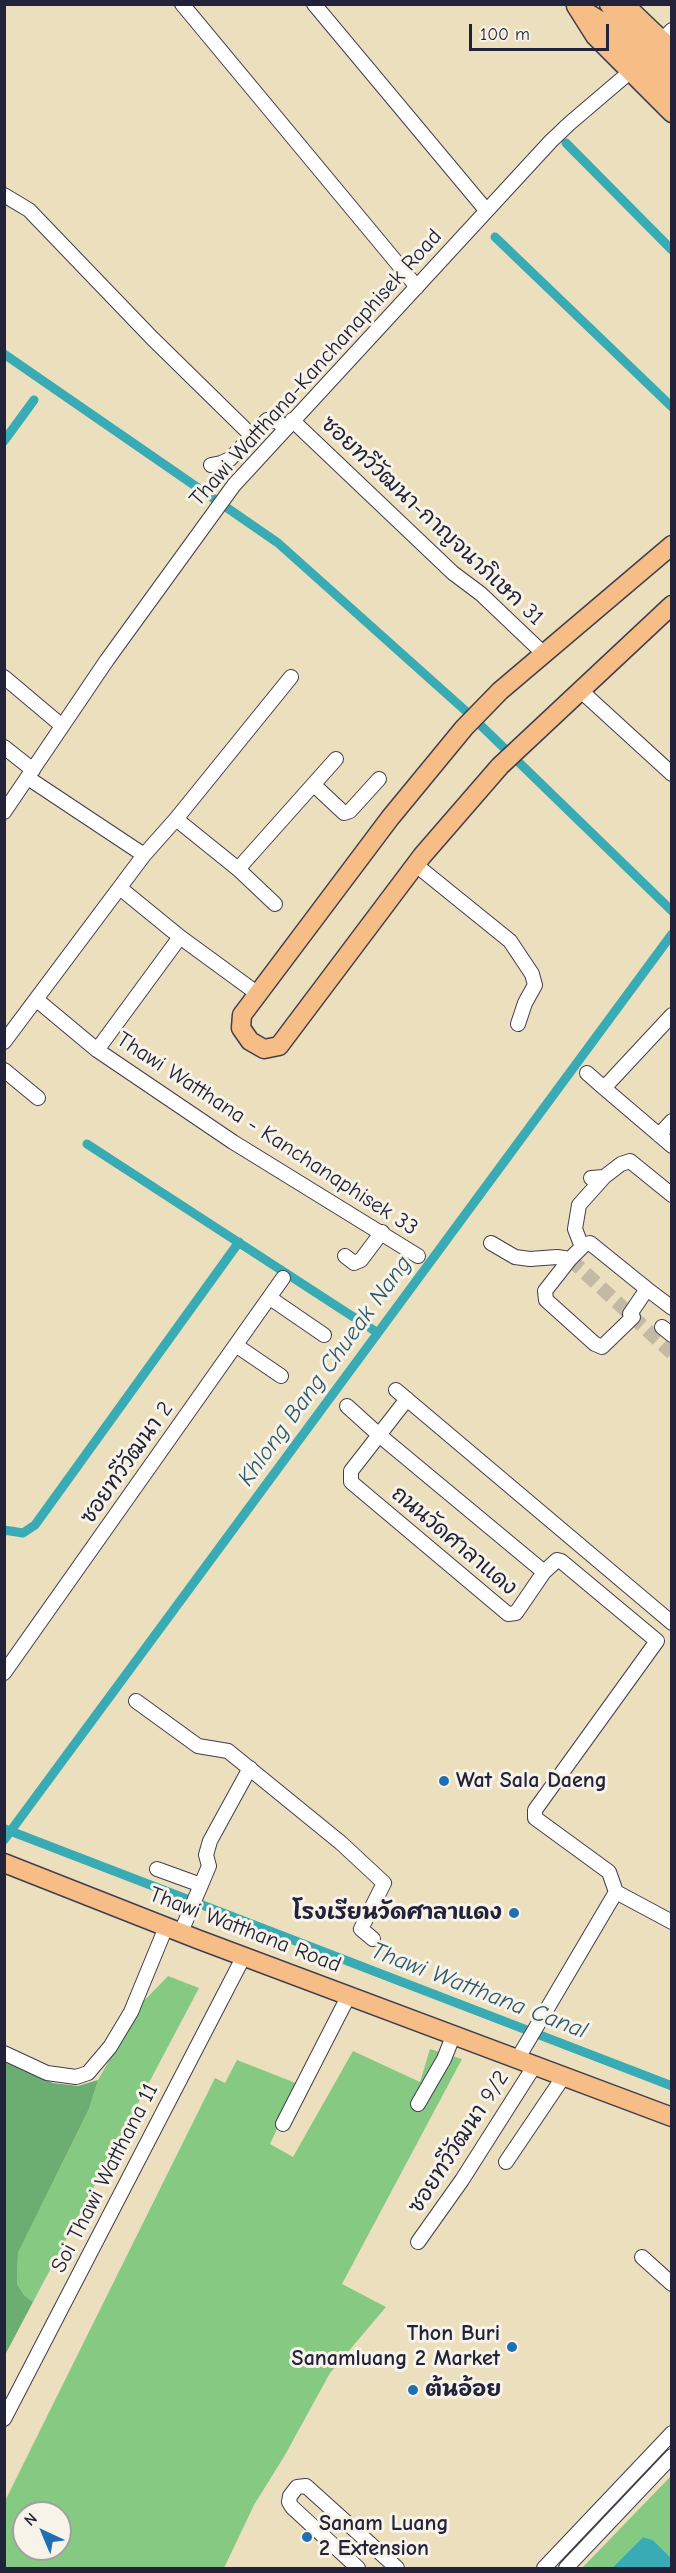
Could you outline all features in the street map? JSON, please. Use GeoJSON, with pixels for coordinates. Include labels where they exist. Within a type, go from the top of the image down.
{"type":"FeatureCollection","features":[{"type":"Feature","properties":{"kind":"main road"},"geometry":{"type":"LineString","coordinates":[[609,4],[616,16],[672,73]]}},
{"type":"Feature","properties":{"kind":"main road"},"geometry":{"type":"LineString","coordinates":[[624,4],[668,40]]}},
{"type":"Feature","properties":{"kind":"main road"},"geometry":{"type":"LineString","coordinates":[[576,5],[595,36],[672,113]]}},
{"type":"Feature","properties":{"kind":"main road"},"geometry":{"type":"LineString","coordinates":[[576,5],[607,25],[672,94]]}},
{"type":"Feature","properties":{"kind":"main road"},"geometry":{"type":"LineString","coordinates":[[670,545],[491,700],[464,728],[390,818],[242,1016],[241,1028],[250,1041],[264,1049],[279,1046],[416,865],[500,766],[672,605]]}},
{"type":"Feature","properties":{"kind":"main road","name":"Thawi Watthana Road"},"geometry":{"type":"LineString","coordinates":[[4,1863],[178,1926],[243,1956],[454,2034],[527,2056],[564,2076],[672,2117]]}},
{"type":"Feature","properties":{"kind":"street"},"geometry":{"type":"LineString","coordinates":[[182,4],[417,287]]}},
{"type":"Feature","properties":{"kind":"street"},"geometry":{"type":"LineString","coordinates":[[314,4],[486,210]]}},
{"type":"Feature","properties":{"kind":"street","name":"Thawi Watthana-Kanchanaphisek Road"},"geometry":{"type":"LineString","coordinates":[[4,812],[61,725],[234,485],[486,210],[570,123],[632,71]]}},
{"type":"Feature","properties":{"kind":"street"},"geometry":{"type":"LineString","coordinates":[[4,195],[29,210],[152,338],[251,435]]}},
{"type":"Feature","properties":{"kind":"street"},"geometry":{"type":"LineString","coordinates":[[212,465],[221,464],[230,459],[267,420],[289,423]]}},
{"type":"Feature","properties":{"kind":"street","name":"ซอยทวีวัฒนา-กาญจนาภิเษก 31"},"geometry":{"type":"LineString","coordinates":[[289,423],[428,551],[481,594],[544,654]]}},
{"type":"Feature","properties":{"kind":"street"},"geometry":{"type":"LineString","coordinates":[[4,1042],[38,1000],[144,855],[176,819],[291,676]]}},
{"type":"Feature","properties":{"kind":"street"},"geometry":{"type":"LineString","coordinates":[[4,677],[61,725]]}},
{"type":"Feature","properties":{"kind":"street"},"geometry":{"type":"LineString","coordinates":[[580,690],[672,774]]}},
{"type":"Feature","properties":{"kind":"street"},"geometry":{"type":"LineString","coordinates":[[4,747],[30,774],[144,855]]}},
{"type":"Feature","properties":{"kind":"street"},"geometry":{"type":"LineString","coordinates":[[238,869],[336,759]]}},
{"type":"Feature","properties":{"kind":"street"},"geometry":{"type":"LineString","coordinates":[[314,785],[344,813],[350,811],[379,779]]}},
{"type":"Feature","properties":{"kind":"street"},"geometry":{"type":"LineString","coordinates":[[176,819],[238,869],[275,904]]}},
{"type":"Feature","properties":{"kind":"street"},"geometry":{"type":"LineString","coordinates":[[416,865],[510,941],[532,974],[535,984],[518,1024]]}},
{"type":"Feature","properties":{"kind":"street"},"geometry":{"type":"LineString","coordinates":[[120,888],[180,938],[258,994]]}},
{"type":"Feature","properties":{"kind":"street"},"geometry":{"type":"LineString","coordinates":[[97,1050],[180,938]]}},
{"type":"Feature","properties":{"kind":"street","name":"Thawi Watthana - Kanchanaphisek 33"},"geometry":{"type":"LineString","coordinates":[[38,1000],[97,1050],[233,1142],[418,1256]]}},
{"type":"Feature","properties":{"kind":"street"},"geometry":{"type":"LineString","coordinates":[[604,1088],[672,1015]]}},
{"type":"Feature","properties":{"kind":"street"},"geometry":{"type":"LineString","coordinates":[[4,1070],[38,1098]]}},
{"type":"Feature","properties":{"kind":"street"},"geometry":{"type":"LineString","coordinates":[[587,1073],[672,1146]]}},
{"type":"Feature","properties":{"kind":"street"},"geometry":{"type":"LineString","coordinates":[[659,1135],[672,1121]]}},
{"type":"Feature","properties":{"kind":"street"},"geometry":{"type":"LineString","coordinates":[[582,1247],[575,1229],[579,1205],[598,1177],[630,1161],[672,1195]]}},
{"type":"Feature","properties":{"kind":"street"},"geometry":{"type":"LineString","coordinates":[[345,1256],[354,1263],[361,1260],[382,1232]]}},
{"type":"Feature","properties":{"kind":"street"},"geometry":{"type":"LineString","coordinates":[[491,1243],[522,1258],[570,1259]]}},
{"type":"Feature","properties":{"kind":"street"},"geometry":{"type":"LineString","coordinates":[[647,1288],[632,1315],[602,1347],[595,1344],[551,1306],[544,1297],[544,1291],[570,1259],[582,1247],[590,1243],[594,1244],[672,1308]]}},
{"type":"Feature","properties":{"kind":"street","name":"ซอยทวีวัฒนา 2"},"geometry":{"type":"LineString","coordinates":[[4,1672],[283,1278]]}},
{"type":"Feature","properties":{"kind":"street"},"geometry":{"type":"LineString","coordinates":[[270,1298],[324,1335]]}},
{"type":"Feature","properties":{"kind":"street"},"geometry":{"type":"LineString","coordinates":[[237,1346],[281,1376]]}},
{"type":"Feature","properties":{"kind":"street"},"geometry":{"type":"LineString","coordinates":[[396,1390],[672,1623],[535,1810],[535,1818],[540,1823],[609,1872],[616,1892],[672,1922]]}},
{"type":"Feature","properties":{"kind":"street","name":"ถนนวัดศาลาแดง"},"geometry":{"type":"LineString","coordinates":[[407,1399],[351,1471],[351,1482],[508,1614],[516,1613],[544,1572],[557,1560],[657,1641]]}},
{"type":"Feature","properties":{"kind":"street"},"geometry":{"type":"LineString","coordinates":[[347,1406],[379,1436],[544,1572]]}},
{"type":"Feature","properties":{"kind":"street"},"geometry":{"type":"LineString","coordinates":[[584,1580],[599,1563]]}},
{"type":"Feature","properties":{"kind":"street"},"geometry":{"type":"LineString","coordinates":[[136,1701],[198,1746],[228,1751],[346,1847],[384,1883],[361,1929],[373,1939]]}},
{"type":"Feature","properties":{"kind":"street"},"geometry":{"type":"LineString","coordinates":[[4,2053],[47,2073],[76,2077],[88,2073],[110,2047],[201,1885],[209,1866],[206,1855],[210,1841],[250,1768]]}},
{"type":"Feature","properties":{"kind":"street"},"geometry":{"type":"LineString","coordinates":[[157,1869],[201,1885]]}},
{"type":"Feature","properties":{"kind":"street","name":"ซอยทวีวัฒนา 9/2"},"geometry":{"type":"LineString","coordinates":[[418,2242],[462,2180],[527,2056],[541,2016],[616,1892]]}},
{"type":"Feature","properties":{"kind":"street","name":"Soi Thawi Watthana 11"},"geometry":{"type":"LineString","coordinates":[[4,2419],[243,1956]]}},
{"type":"Feature","properties":{"kind":"street"},"geometry":{"type":"LineString","coordinates":[[283,2124],[349,1995]]}},
{"type":"Feature","properties":{"kind":"street"},"geometry":{"type":"LineString","coordinates":[[418,2104],[444,2059],[454,2034]]}},
{"type":"Feature","properties":{"kind":"street"},"geometry":{"type":"LineString","coordinates":[[506,2162],[564,2076]]}},
{"type":"Feature","properties":{"kind":"street"},"geometry":{"type":"LineString","coordinates":[[642,2257],[672,2284]]}},
{"type":"Feature","properties":{"kind":"street"},"geometry":{"type":"LineString","coordinates":[[544,2568],[672,2433]]}},
{"type":"Feature","properties":{"kind":"street"},"geometry":{"type":"LineString","coordinates":[[566,2568],[672,2456]]}},
{"type":"Feature","properties":{"kind":"street"},"geometry":{"type":"LineString","coordinates":[[358,2568],[292,2507],[289,2502],[290,2496],[297,2487],[306,2486],[397,2568]]}},
{"type":"Feature","properties":{"kind":"green space"},"geometry":{"type":"Polygon","coordinates":[[[168,1976],[199,1988],[33,2302],[24,2295],[17,2284],[18,2253],[89,2109],[98,2080],[142,2003],[168,1976]]]}},
{"type":"Feature","properties":{"kind":"green space"},"geometry":{"type":"Polygon","coordinates":[[[430,2049],[462,2059],[342,2284],[386,2307],[330,2373],[285,2455],[254,2505],[224,2568],[5,2568],[4,2503],[215,2078],[225,2083],[237,2060],[298,2084],[270,2144],[293,2157],[353,2051],[420,2082],[430,2049]]]}},
{"type":"Feature","properties":{"kind":"green space"},"geometry":{"type":"Polygon","coordinates":[[[5,2062],[53,2083],[78,2086],[98,2080],[89,2109],[18,2253],[17,2284],[24,2295],[33,2302],[5,2355],[5,2062]]]}},
{"type":"Feature","properties":{"kind":"green space"},"geometry":{"type":"Polygon","coordinates":[[[671,2476],[671,2558],[653,2540],[643,2537],[612,2568],[582,2568],[671,2476]]]}},
{"type":"Feature","properties":{"kind":"water"},"geometry":{"type":"Polygon","coordinates":[[[643,2537],[653,2540],[671,2558],[671,2568],[612,2568],[643,2537]]]}},
{"type":"Feature","properties":{"kind":"waterway"},"geometry":{"type":"LineString","coordinates":[[566,143],[672,250]]}},
{"type":"Feature","properties":{"kind":"waterway"},"geometry":{"type":"LineString","coordinates":[[495,237],[672,407]]}},
{"type":"Feature","properties":{"kind":"waterway"},"geometry":{"type":"LineString","coordinates":[[4,354],[278,543],[468,713],[672,911]]}},
{"type":"Feature","properties":{"kind":"waterway"},"geometry":{"type":"LineString","coordinates":[[4,441],[34,400]]}},
{"type":"Feature","properties":{"kind":"waterway","name":"Khlong Bang Chueak Nang"},"geometry":{"type":"LineString","coordinates":[[4,1840],[672,934]]}},
{"type":"Feature","properties":{"kind":"waterway"},"geometry":{"type":"LineString","coordinates":[[87,1144],[378,1333]]}},
{"type":"Feature","properties":{"kind":"waterway"},"geometry":{"type":"LineString","coordinates":[[4,1530],[23,1533],[35,1525],[239,1242]]}},
{"type":"Feature","properties":{"kind":"waterway","name":"Thawi Watthana Canal"},"geometry":{"type":"LineString","coordinates":[[5,1829],[672,2086]]}},
{"type":"Feature","properties":{"kind":"tunnel"},"geometry":{"type":"LineString","coordinates":[[570,1259],[672,1353]]}},
{"type":"Feature","properties":{"kind":"place","name":"Wat Sala Daeng"},"geometry":{"type":"Point","coordinates":[444,1781]}},
{"type":"Feature","properties":{"kind":"place","name":"โรงเรียนวัดศาลาแดง"},"geometry":{"type":"Point","coordinates":[514,1913]}},
{"type":"Feature","properties":{"kind":"place","name":"Thon Buri Sanamluang 2 Market"},"geometry":{"type":"Point","coordinates":[512,2347]}},
{"type":"Feature","properties":{"kind":"place","name":"ต้นอ้อย"},"geometry":{"type":"Point","coordinates":[413,2390]}},
{"type":"Feature","properties":{"kind":"place","name":"Sanam Luang 2 Extension"},"geometry":{"type":"Point","coordinates":[307,2537]}}]}
